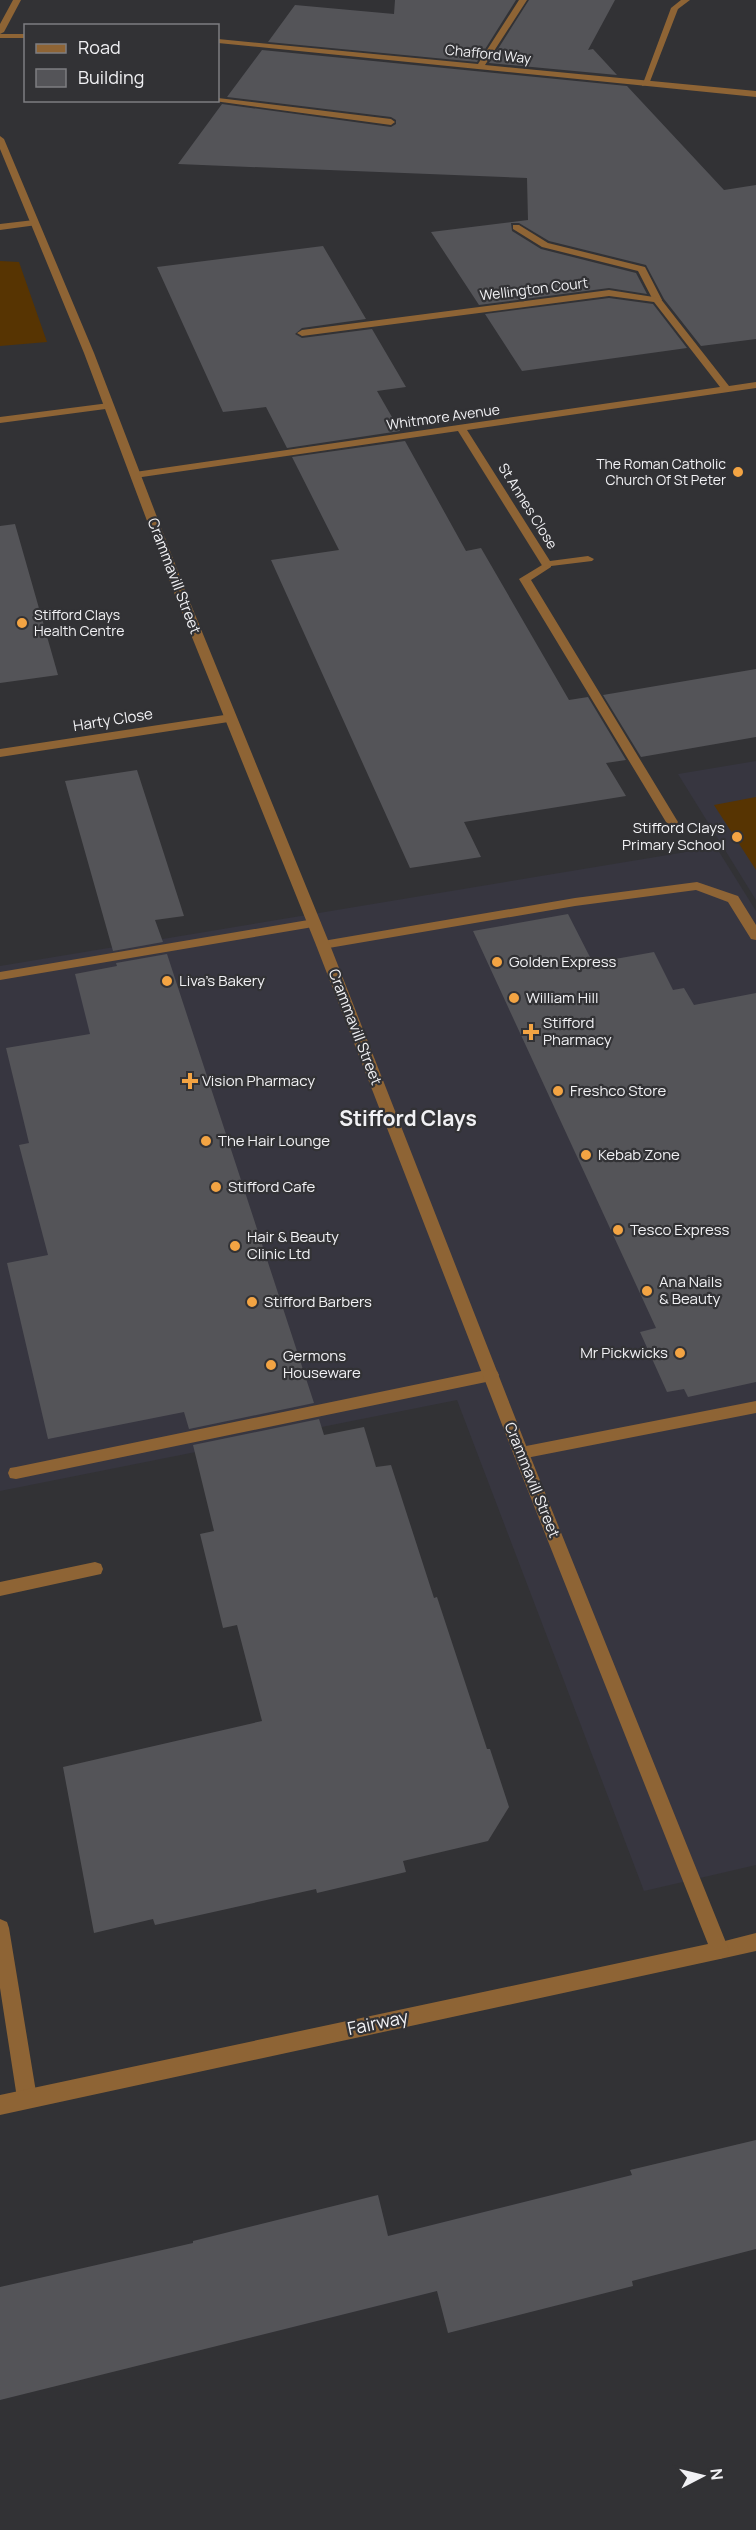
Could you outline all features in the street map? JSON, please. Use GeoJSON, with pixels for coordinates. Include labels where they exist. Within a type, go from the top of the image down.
{"type":"FeatureCollection","features":[{"type":"Feature","properties":{"kind":"street"},"geometry":{"type":"LineString","coordinates":[[17,0],[0,34],[24,36]]}},
{"type":"Feature","properties":{"kind":"street"},"geometry":{"type":"LineString","coordinates":[[480,67],[523,0]]}},
{"type":"Feature","properties":{"kind":"street"},"geometry":{"type":"LineString","coordinates":[[645,84],[675,8],[686,0]]}},
{"type":"Feature","properties":{"kind":"street","name":"Chafford Way"},"geometry":{"type":"LineString","coordinates":[[219,41],[756,94]]}},
{"type":"Feature","properties":{"kind":"street"},"geometry":{"type":"LineString","coordinates":[[219,101],[391,122]]}},
{"type":"Feature","properties":{"kind":"street","name":"Crammavill Street"},"geometry":{"type":"LineString","coordinates":[[0,139],[34,223],[60,279],[135,475],[323,945],[521,1453],[720,1950]]}},
{"type":"Feature","properties":{"kind":"street"},"geometry":{"type":"LineString","coordinates":[[0,227],[34,223]]}},
{"type":"Feature","properties":{"kind":"street"},"geometry":{"type":"LineString","coordinates":[[516,228],[545,245],[642,269],[657,300],[726,390]]}},
{"type":"Feature","properties":{"kind":"street","name":"Wellington Court"},"geometry":{"type":"LineString","coordinates":[[302,333],[609,293],[657,300]]}},
{"type":"Feature","properties":{"kind":"street","name":"Whitmore Avenue"},"geometry":{"type":"LineString","coordinates":[[135,475],[756,385]]}},
{"type":"Feature","properties":{"kind":"street"},"geometry":{"type":"LineString","coordinates":[[0,420],[109,406]]}},
{"type":"Feature","properties":{"kind":"street","name":"St Annes Close"},"geometry":{"type":"LineString","coordinates":[[461,428],[547,565],[588,559]]}},
{"type":"Feature","properties":{"kind":"street"},"geometry":{"type":"LineString","coordinates":[[547,565],[525,579],[672,822]]}},
{"type":"Feature","properties":{"kind":"street","name":"Harty Close"},"geometry":{"type":"LineString","coordinates":[[0,753],[231,718]]}},
{"type":"Feature","properties":{"kind":"street"},"geometry":{"type":"LineString","coordinates":[[323,945],[575,902],[697,886],[733,899],[756,936]]}},
{"type":"Feature","properties":{"kind":"street"},"geometry":{"type":"LineString","coordinates":[[0,976],[314,923]]}},
{"type":"Feature","properties":{"kind":"street"},"geometry":{"type":"LineString","coordinates":[[16,1473],[491,1375]]}},
{"type":"Feature","properties":{"kind":"street"},"geometry":{"type":"LineString","coordinates":[[521,1453],[756,1407]]}},
{"type":"Feature","properties":{"kind":"street"},"geometry":{"type":"LineString","coordinates":[[0,1589],[95,1569]]}},
{"type":"Feature","properties":{"kind":"street"},"geometry":{"type":"LineString","coordinates":[[0,1928],[27,2098]]}},
{"type":"Feature","properties":{"kind":"street","name":"Fairway"},"geometry":{"type":"LineString","coordinates":[[0,2105],[756,1942]]}},
{"type":"Feature","properties":{"kind":"shaded area"},"geometry":{"type":"Polygon","coordinates":[[[0,261],[19,262],[47,342],[0,346],[0,261]]]}},
{"type":"Feature","properties":{"kind":"shaded area","name":"Stifford Clays Primary School"},"geometry":{"type":"Polygon","coordinates":[[[756,761],[756,900],[678,774],[756,761]]]}},
{"type":"Feature","properties":{"kind":"shaded area"},"geometry":{"type":"Polygon","coordinates":[[[756,797],[756,870],[714,805],[756,797]]]}},
{"type":"Feature","properties":{"kind":"shaded area"},"geometry":{"type":"Polygon","coordinates":[[[716,847],[756,911],[756,1865],[644,1891],[457,1400],[0,1491],[0,966],[716,847]]]}},
{"type":"Feature","properties":{"kind":"building"},"geometry":{"type":"Polygon","coordinates":[[[395,0],[516,0],[477,62],[268,42],[295,5],[394,14],[395,0]]]}},
{"type":"Feature","properties":{"kind":"building"},"geometry":{"type":"Polygon","coordinates":[[[529,0],[615,0],[588,50],[593,49],[617,75],[489,63],[529,0]]]}},
{"type":"Feature","properties":{"kind":"building"},"geometry":{"type":"Polygon","coordinates":[[[262,50],[627,86],[724,190],[756,185],[756,339],[701,346],[664,299],[646,265],[549,241],[519,223],[511,223],[512,231],[541,249],[636,273],[647,294],[609,288],[479,305],[431,232],[528,220],[527,178],[178,164],[222,104],[391,127],[396,124],[396,120],[391,117],[227,97],[262,50]]]}},
{"type":"Feature","properties":{"kind":"building"},"geometry":{"type":"Polygon","coordinates":[[[323,246],[366,319],[302,328],[295,334],[302,338],[372,329],[406,387],[377,391],[400,431],[287,448],[266,407],[223,412],[157,267],[323,246]]]}},
{"type":"Feature","properties":{"kind":"building"},"geometry":{"type":"Polygon","coordinates":[[[609,298],[653,304],[687,348],[522,371],[485,314],[609,298]]]}},
{"type":"Feature","properties":{"kind":"building"},"geometry":{"type":"Polygon","coordinates":[[[405,441],[466,551],[481,548],[569,700],[588,697],[626,760],[606,763],[626,796],[464,822],[481,857],[410,868],[271,560],[339,550],[292,457],[405,441]]]}},
{"type":"Feature","properties":{"kind":"building","name":"Stifford Clays Health Centre"},"geometry":{"type":"Polygon","coordinates":[[[15,524],[58,675],[0,683],[0,526],[15,524]]]}},
{"type":"Feature","properties":{"kind":"building"},"geometry":{"type":"Polygon","coordinates":[[[756,669],[756,737],[641,757],[603,695],[756,669]]]}},
{"type":"Feature","properties":{"kind":"building"},"geometry":{"type":"Polygon","coordinates":[[[137,770],[184,916],[155,920],[163,942],[113,951],[65,781],[137,770]]]}},
{"type":"Feature","properties":{"kind":"building"},"geometry":{"type":"Polygon","coordinates":[[[568,914],[593,963],[654,952],[673,990],[684,988],[694,1005],[756,993],[756,1382],[688,1397],[684,1389],[667,1392],[640,1332],[656,1328],[473,931],[568,914]]]}},
{"type":"Feature","properties":{"kind":"building"},"geometry":{"type":"Polygon","coordinates":[[[167,954],[314,1403],[189,1429],[184,1412],[48,1439],[7,1263],[48,1255],[19,1145],[29,1143],[6,1048],[90,1034],[75,974],[117,966],[116,963],[167,954]]]}},
{"type":"Feature","properties":{"kind":"building"},"geometry":{"type":"Polygon","coordinates":[[[319,1419],[324,1435],[364,1427],[376,1467],[391,1465],[434,1598],[437,1597],[487,1749],[490,1749],[509,1807],[488,1841],[403,1861],[406,1872],[317,1893],[316,1889],[155,1925],[153,1919],[94,1933],[63,1767],[262,1721],[237,1625],[223,1628],[200,1534],[214,1531],[193,1445],[319,1419]]]}},
{"type":"Feature","properties":{"kind":"building"},"geometry":{"type":"Polygon","coordinates":[[[756,2140],[756,2249],[632,2281],[633,2286],[448,2333],[437,2291],[0,2400],[0,2287],[193,2243],[193,2241],[378,2195],[388,2236],[632,2175],[630,2170],[756,2140]]]}},
{"type":"Feature","properties":{"kind":"place","name":"The Roman Catholic Church Of St Peter"},"geometry":{"type":"Point","coordinates":[738,472]}},
{"type":"Feature","properties":{"kind":"place","name":"Stifford Clays Health Centre"},"geometry":{"type":"Point","coordinates":[22,623]}},
{"type":"Feature","properties":{"kind":"place","name":"Stifford Clays Primary School"},"geometry":{"type":"Point","coordinates":[737,837]}},
{"type":"Feature","properties":{"kind":"place","name":"Golden Express"},"geometry":{"type":"Point","coordinates":[497,962]}},
{"type":"Feature","properties":{"kind":"place","name":"Liva's Bakery"},"geometry":{"type":"Point","coordinates":[167,981]}},
{"type":"Feature","properties":{"kind":"place","name":"William Hill"},"geometry":{"type":"Point","coordinates":[514,998]}},
{"type":"Feature","properties":{"kind":"place","name":"Stifford Pharmacy"},"geometry":{"type":"Point","coordinates":[531,1032]}},
{"type":"Feature","properties":{"kind":"place","name":"Vision Pharmacy"},"geometry":{"type":"Point","coordinates":[190,1081]}},
{"type":"Feature","properties":{"kind":"place","name":"Freshco Store"},"geometry":{"type":"Point","coordinates":[558,1091]}},
{"type":"Feature","properties":{"kind":"place","name":"The Hair Lounge"},"geometry":{"type":"Point","coordinates":[206,1141]}},
{"type":"Feature","properties":{"kind":"place","name":"Kebab Zone"},"geometry":{"type":"Point","coordinates":[586,1155]}},
{"type":"Feature","properties":{"kind":"place","name":"Stifford Cafe"},"geometry":{"type":"Point","coordinates":[216,1187]}},
{"type":"Feature","properties":{"kind":"place","name":"Tesco Express"},"geometry":{"type":"Point","coordinates":[618,1230]}},
{"type":"Feature","properties":{"kind":"place","name":"Hair & Beauty Clinic Ltd"},"geometry":{"type":"Point","coordinates":[235,1246]}},
{"type":"Feature","properties":{"kind":"place","name":"Ana Nails & Beauty"},"geometry":{"type":"Point","coordinates":[647,1291]}},
{"type":"Feature","properties":{"kind":"place","name":"Stifford Barbers"},"geometry":{"type":"Point","coordinates":[252,1302]}},
{"type":"Feature","properties":{"kind":"place","name":"Mr Pickwicks"},"geometry":{"type":"Point","coordinates":[680,1353]}},
{"type":"Feature","properties":{"kind":"place","name":"Germons Houseware"},"geometry":{"type":"Point","coordinates":[271,1365]}},
{"type":"Feature","properties":{"kind":"district","name":"Stifford Clays"},"geometry":{"type":"Point","coordinates":[408,1119]}}]}
